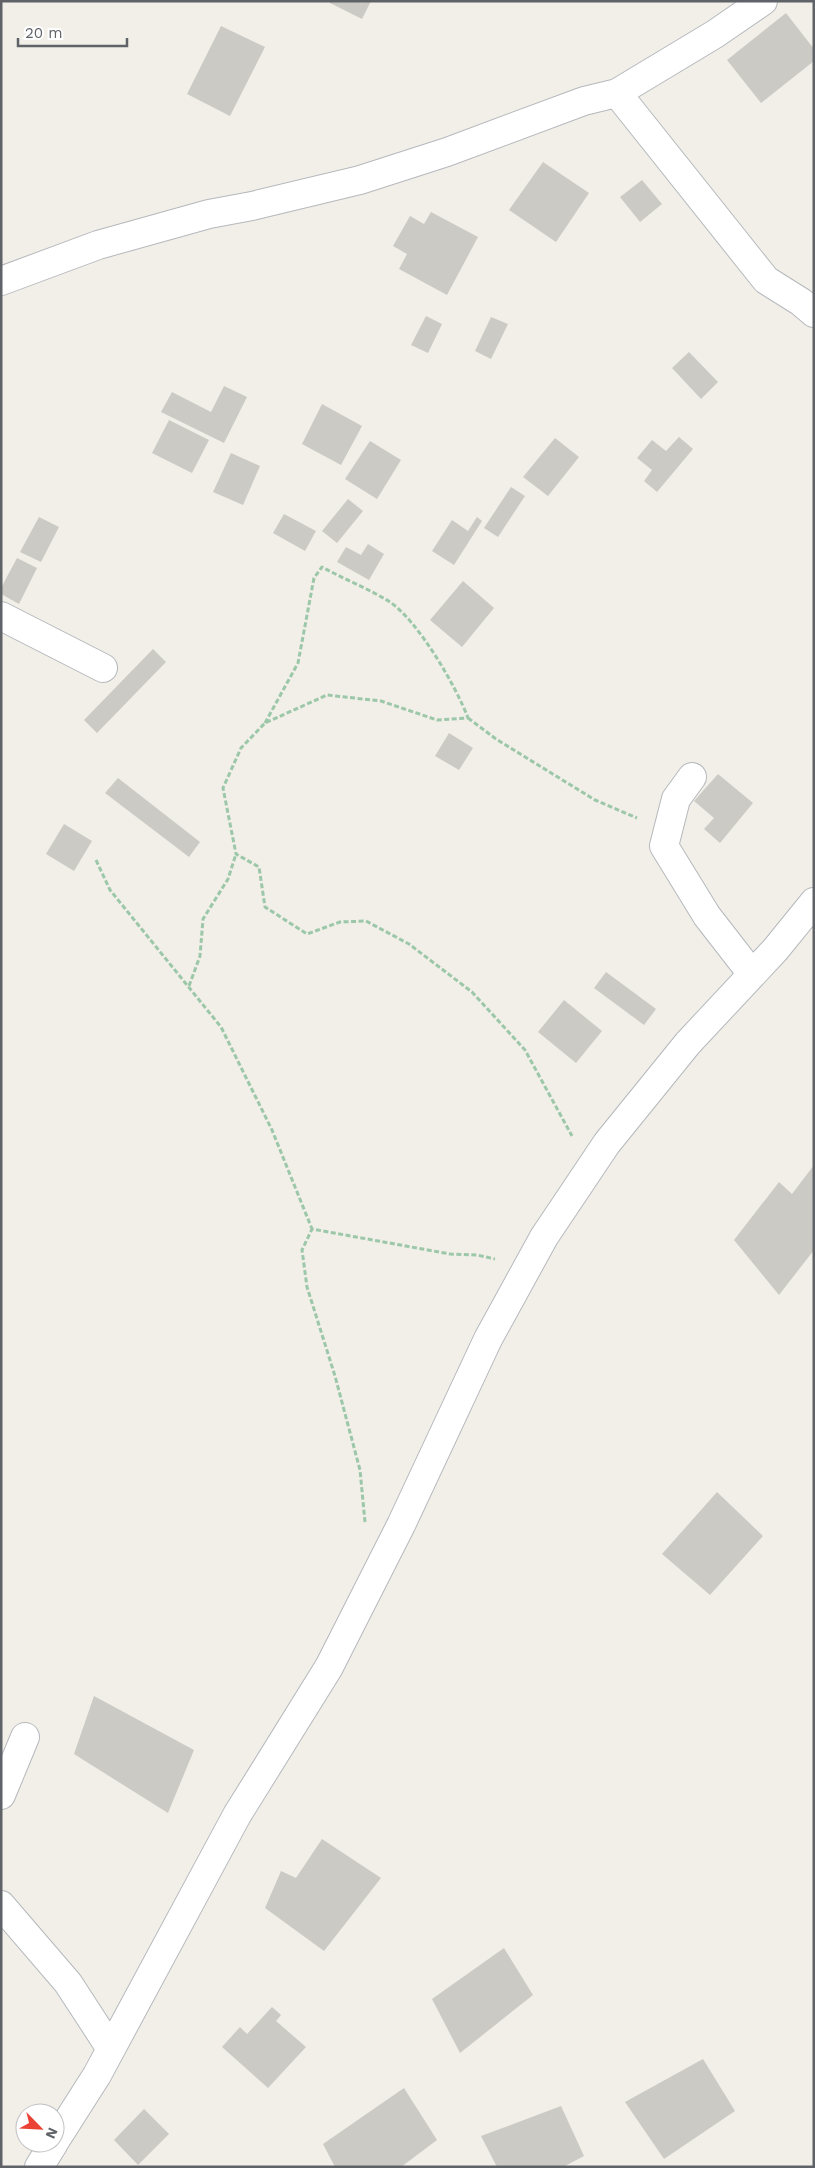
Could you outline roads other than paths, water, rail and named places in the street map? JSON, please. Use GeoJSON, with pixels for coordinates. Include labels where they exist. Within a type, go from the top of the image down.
{"type":"FeatureCollection","features":[{"type":"Feature","properties":{"kind":"street"},"geometry":{"type":"LineString","coordinates":[[1,280],[98,245],[209,214],[252,206],[360,180],[448,152],[584,101],[617,92],[715,34],[763,1]]}},
{"type":"Feature","properties":{"kind":"street"},"geometry":{"type":"LineString","coordinates":[[617,92],[766,280],[801,302],[814,313]]}},
{"type":"Feature","properties":{"kind":"street"},"geometry":{"type":"LineString","coordinates":[[1,257],[27,271]]}},
{"type":"Feature","properties":{"kind":"street"},"geometry":{"type":"LineString","coordinates":[[1,616],[103,668]]}},
{"type":"Feature","properties":{"kind":"street"},"geometry":{"type":"LineString","coordinates":[[692,777],[676,800],[664,846],[707,916],[752,974]]}},
{"type":"Feature","properties":{"kind":"street"},"geometry":{"type":"LineString","coordinates":[[65,2124],[111,2049],[237,1815],[329,1667],[401,1525],[488,1339],[544,1238],[607,1143],[688,1043],[752,974],[814,902]]}},
{"type":"Feature","properties":{"kind":"street"},"geometry":{"type":"LineString","coordinates":[[1,1795],[25,1737]]}},
{"type":"Feature","properties":{"kind":"street"},"geometry":{"type":"LineString","coordinates":[[1,1905],[68,1983],[111,2049]]}},
{"type":"Feature","properties":{"kind":"street"},"geometry":{"type":"LineString","coordinates":[[39,2167],[47,2153]]}}]}
